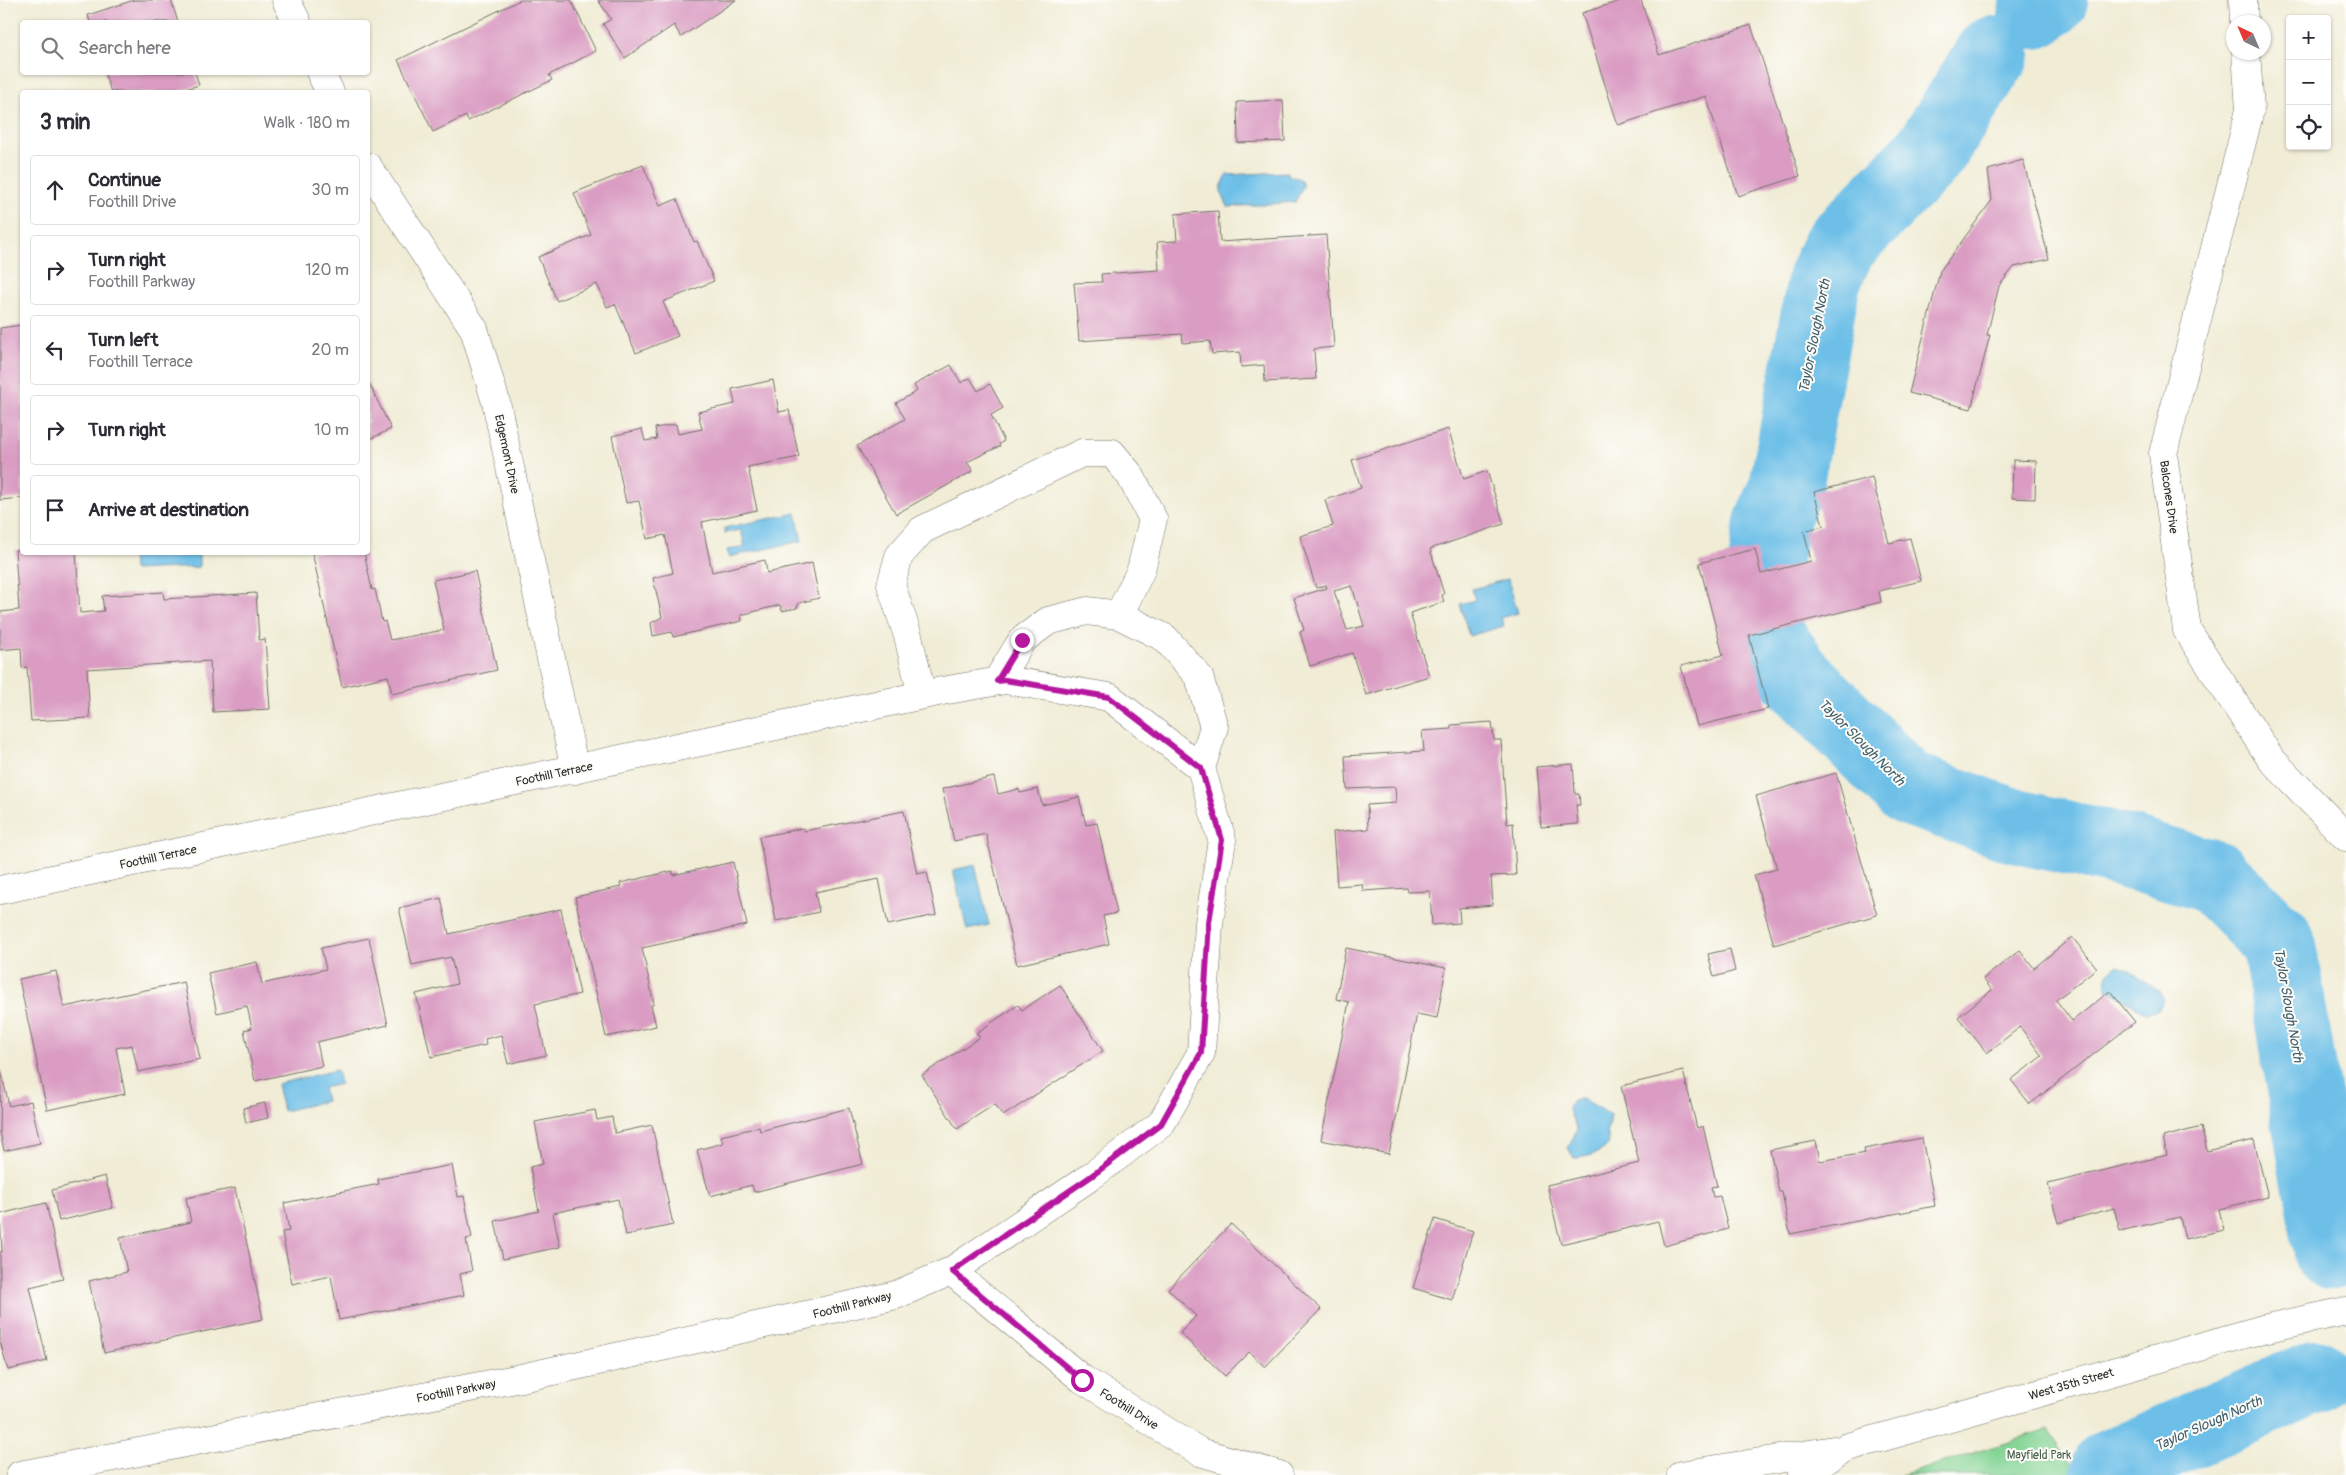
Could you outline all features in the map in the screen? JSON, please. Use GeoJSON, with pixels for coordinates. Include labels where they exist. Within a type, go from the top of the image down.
{"type":"FeatureCollection","features":[{"type":"Feature","properties":{"kind":"street"},"geometry":{"type":"LineString","coordinates":[[286,0],[296,20]]}},
{"type":"Feature","properties":{"kind":"street"},"geometry":{"type":"LineString","coordinates":[[2243,0],[2244,15]]}},
{"type":"Feature","properties":{"kind":"street","name":"Balcones Drive"},"geometry":{"type":"LineString","coordinates":[[2247,60],[2250,110],[2163,454],[2188,630],[2271,759],[2346,837]]}},
{"type":"Feature","properties":{"kind":"street"},"geometry":{"type":"LineString","coordinates":[[322,75],[329,90]]}},
{"type":"Feature","properties":{"kind":"street","name":"Edgemont Drive"},"geometry":{"type":"LineString","coordinates":[[370,170],[474,330],[496,402],[576,770]]}},
{"type":"Feature","properties":{"kind":"street"},"geometry":{"type":"LineString","coordinates":[[922,696],[908,636],[891,584],[900,556],[922,530],[1082,454],[1112,453],[1130,475],[1153,519],[1141,570],[1119,616]]}},
{"type":"Feature","properties":{"kind":"street"},"geometry":{"type":"LineString","coordinates":[[997,681],[1022,640],[1048,621],[1087,611],[1119,616],[1165,638],[1198,678],[1214,727],[1201,768]]}},
{"type":"Feature","properties":{"kind":"street","name":"Foothill Terrace"},"geometry":{"type":"LineString","coordinates":[[0,890],[1005,680],[1109,697],[1201,768]]}},
{"type":"Feature","properties":{"kind":"street","name":"Foothill Parkway"},"geometry":{"type":"LineString","coordinates":[[20,1475],[520,1378],[820,1313],[896,1295],[952,1271],[1090,1177],[1161,1124],[1201,1053],[1209,922],[1222,840],[1201,768]]}},
{"type":"Feature","properties":{"kind":"street","name":"Foothill Drive"},"geometry":{"type":"LineString","coordinates":[[952,1271],[1082,1380],[1200,1452],[1279,1475]]}},
{"type":"Feature","properties":{"kind":"street","name":"West 35th Street"},"geometry":{"type":"LineString","coordinates":[[1802,1475],[1845,1448],[2263,1329],[2346,1311]]}},
{"type":"Feature","properties":{"kind":"street"},"geometry":{"type":"LineString","coordinates":[[1681,1475],[1845,1448]]}},
{"type":"Feature","properties":{"kind":"green space","name":"Mayfield Park"},"geometry":{"type":"Polygon","coordinates":[[[2048,1430],[2078,1475],[1901,1475],[2048,1430]]]}},
{"type":"Feature","properties":{"kind":"water"},"geometry":{"type":"Polygon","coordinates":[[[1288,172],[1288,175],[1300,179],[1303,186],[1295,202],[1228,207],[1221,191],[1227,175],[1288,172]]]}},
{"type":"Feature","properties":{"kind":"water"},"geometry":{"type":"Polygon","coordinates":[[[796,513],[802,541],[729,557],[727,550],[745,547],[741,530],[725,533],[724,528],[796,513]]]}},
{"type":"Feature","properties":{"kind":"water"},"geometry":{"type":"Polygon","coordinates":[[[132,555],[199,555],[199,567],[133,570],[132,555]]]}},
{"type":"Feature","properties":{"kind":"water"},"geometry":{"type":"Polygon","coordinates":[[[1508,579],[1518,613],[1501,618],[1504,626],[1469,636],[1460,604],[1475,600],[1472,589],[1508,579]]]}},
{"type":"Feature","properties":{"kind":"water"},"geometry":{"type":"Polygon","coordinates":[[[975,865],[989,925],[967,930],[953,870],[975,865]]]}},
{"type":"Feature","properties":{"kind":"water"},"geometry":{"type":"Polygon","coordinates":[[[2117,965],[2130,970],[2162,994],[2164,1000],[2157,1011],[2146,1013],[2106,988],[2108,975],[2117,965]]]}},
{"type":"Feature","properties":{"kind":"water"},"geometry":{"type":"Polygon","coordinates":[[[337,1070],[340,1084],[323,1088],[326,1101],[283,1111],[277,1084],[337,1070]]]}},
{"type":"Feature","properties":{"kind":"water"},"geometry":{"type":"Polygon","coordinates":[[[1582,1099],[1610,1115],[1610,1123],[1607,1130],[1609,1143],[1603,1150],[1588,1156],[1574,1158],[1568,1148],[1577,1130],[1568,1108],[1573,1100],[1582,1099]]]}},
{"type":"Feature","properties":{"kind":"building"},"geometry":{"type":"Polygon","coordinates":[[[134,0],[171,0],[177,20],[89,20],[88,15],[134,0]]]}},
{"type":"Feature","properties":{"kind":"building"},"geometry":{"type":"Polygon","coordinates":[[[520,0],[571,0],[596,51],[549,75],[552,80],[468,121],[466,116],[433,132],[398,60],[520,0]]]}},
{"type":"Feature","properties":{"kind":"building"},"geometry":{"type":"Polygon","coordinates":[[[598,0],[736,0],[681,37],[674,25],[625,58],[603,24],[611,19],[598,0]]]}},
{"type":"Feature","properties":{"kind":"building"},"geometry":{"type":"Polygon","coordinates":[[[1623,0],[1641,0],[1659,55],[1751,25],[1800,176],[1738,196],[1706,96],[1618,125],[1582,13],[1623,0]]]}},
{"type":"Feature","properties":{"kind":"building"},"geometry":{"type":"Polygon","coordinates":[[[105,75],[196,75],[199,85],[183,90],[110,90],[105,75]]]}},
{"type":"Feature","properties":{"kind":"building"},"geometry":{"type":"Polygon","coordinates":[[[1283,100],[1285,141],[1238,143],[1237,102],[1283,100]]]}},
{"type":"Feature","properties":{"kind":"building"},"geometry":{"type":"Polygon","coordinates":[[[2023,160],[2049,259],[2014,267],[1999,286],[1987,335],[1990,335],[1971,409],[1909,393],[1940,271],[1992,200],[1988,170],[2023,160]]]}},
{"type":"Feature","properties":{"kind":"building"},"geometry":{"type":"Polygon","coordinates":[[[643,165],[660,206],[677,199],[694,242],[697,241],[714,281],[663,302],[678,336],[636,353],[615,304],[607,307],[597,284],[557,301],[538,257],[591,235],[574,193],[643,165]]]}},
{"type":"Feature","properties":{"kind":"building"},"geometry":{"type":"Polygon","coordinates":[[[1218,211],[1220,242],[1326,235],[1334,347],[1314,349],[1316,379],[1265,382],[1264,365],[1241,367],[1240,352],[1212,354],[1210,341],[1183,343],[1182,334],[1079,341],[1074,283],[1102,282],[1101,274],[1159,270],[1157,242],[1177,241],[1175,214],[1218,211]]]}},
{"type":"Feature","properties":{"kind":"building"},"geometry":{"type":"Polygon","coordinates":[[[20,325],[20,498],[0,500],[0,328],[20,325]]]}},
{"type":"Feature","properties":{"kind":"building"},"geometry":{"type":"Polygon","coordinates":[[[951,365],[961,383],[970,378],[978,391],[990,384],[1003,408],[991,415],[1004,441],[999,444],[1000,446],[967,462],[973,471],[896,514],[857,446],[905,419],[896,403],[917,391],[914,385],[951,365]]]}},
{"type":"Feature","properties":{"kind":"building"},"geometry":{"type":"Polygon","coordinates":[[[773,380],[779,412],[789,410],[799,457],[748,467],[757,510],[702,522],[712,572],[765,560],[767,573],[812,563],[819,598],[799,603],[797,608],[782,611],[780,605],[741,615],[742,621],[673,637],[672,632],[653,636],[651,623],[662,617],[653,578],[673,573],[665,535],[647,539],[639,501],[626,503],[612,436],[642,429],[645,441],[657,439],[655,428],[676,424],[678,434],[702,429],[698,412],[735,404],[732,389],[773,380]]]}},
{"type":"Feature","properties":{"kind":"building"},"geometry":{"type":"Polygon","coordinates":[[[370,385],[391,429],[370,439],[370,385]]]}},
{"type":"Feature","properties":{"kind":"building"},"geometry":{"type":"Polygon","coordinates":[[[1448,429],[1464,479],[1487,471],[1504,524],[1430,549],[1444,594],[1442,595],[1444,602],[1410,613],[1429,676],[1366,695],[1352,653],[1310,666],[1300,632],[1304,630],[1294,598],[1327,588],[1326,585],[1316,588],[1300,536],[1333,526],[1325,500],[1361,488],[1352,460],[1448,429]],[[1352,586],[1334,591],[1347,630],[1364,626],[1352,586]]]}},
{"type":"Feature","properties":{"kind":"building"},"geometry":{"type":"Polygon","coordinates":[[[2013,460],[2036,461],[2035,499],[2012,498],[2013,460]]]}},
{"type":"Feature","properties":{"kind":"building"},"geometry":{"type":"Polygon","coordinates":[[[1872,477],[1889,543],[1910,538],[1921,581],[1879,591],[1881,602],[1749,635],[1768,709],[1697,726],[1681,666],[1723,655],[1699,563],[1755,549],[1761,574],[1811,561],[1804,531],[1823,526],[1814,492],[1872,477]]]}},
{"type":"Feature","properties":{"kind":"building"},"geometry":{"type":"Polygon","coordinates":[[[20,549],[20,555],[76,555],[80,613],[104,611],[102,596],[163,592],[164,599],[256,593],[259,640],[265,639],[270,709],[213,712],[210,661],[87,669],[90,718],[31,721],[27,667],[22,668],[21,648],[0,650],[0,612],[19,610],[15,550],[20,549]]]}},
{"type":"Feature","properties":{"kind":"building"},"geometry":{"type":"Polygon","coordinates":[[[313,555],[365,555],[372,590],[375,589],[382,622],[385,621],[390,640],[444,630],[433,580],[475,571],[497,670],[392,694],[388,676],[342,687],[313,555]]]}},
{"type":"Feature","properties":{"kind":"building"},"geometry":{"type":"Polygon","coordinates":[[[1492,722],[1494,740],[1501,740],[1507,824],[1513,823],[1516,875],[1491,876],[1493,905],[1459,908],[1460,923],[1432,925],[1430,891],[1408,892],[1407,888],[1363,891],[1362,884],[1337,886],[1333,832],[1368,829],[1367,805],[1396,803],[1395,787],[1347,789],[1345,756],[1424,751],[1422,731],[1451,729],[1451,725],[1492,722]]]}},
{"type":"Feature","properties":{"kind":"building"},"geometry":{"type":"Polygon","coordinates":[[[1573,764],[1575,794],[1579,794],[1580,805],[1576,805],[1578,824],[1541,827],[1536,767],[1573,764]]]}},
{"type":"Feature","properties":{"kind":"building"},"geometry":{"type":"Polygon","coordinates":[[[1836,773],[1877,915],[1774,945],[1754,875],[1777,869],[1756,796],[1836,773]]]}},
{"type":"Feature","properties":{"kind":"building"},"geometry":{"type":"Polygon","coordinates":[[[994,777],[998,794],[1019,789],[1020,793],[1038,789],[1042,805],[1079,797],[1086,825],[1097,823],[1117,913],[1103,916],[1109,944],[1017,965],[986,834],[954,841],[942,789],[994,777]]]}},
{"type":"Feature","properties":{"kind":"building"},"geometry":{"type":"Polygon","coordinates":[[[904,811],[917,874],[927,872],[936,915],[888,925],[879,879],[815,892],[819,912],[776,921],[759,837],[803,828],[804,831],[904,811]]]}},
{"type":"Feature","properties":{"kind":"building"},"geometry":{"type":"Polygon","coordinates":[[[733,862],[747,925],[642,948],[654,1004],[651,1005],[656,1026],[606,1037],[575,897],[621,887],[620,883],[673,871],[673,875],[733,862]]]}},
{"type":"Feature","properties":{"kind":"building"},"geometry":{"type":"Polygon","coordinates":[[[441,898],[449,934],[561,909],[580,994],[535,1004],[546,1055],[508,1064],[501,1035],[485,1039],[486,1045],[431,1057],[416,994],[457,984],[451,957],[412,965],[399,908],[441,898]]]}},
{"type":"Feature","properties":{"kind":"building"},"geometry":{"type":"Polygon","coordinates":[[[2072,937],[2097,968],[2056,1000],[2072,1021],[2110,991],[2135,1022],[2030,1104],[2011,1080],[2042,1056],[2020,1027],[1987,1053],[1958,1017],[1992,990],[1983,979],[2020,950],[2034,968],[2072,937]]]}},
{"type":"Feature","properties":{"kind":"building"},"geometry":{"type":"Polygon","coordinates":[[[369,938],[388,1025],[317,1042],[322,1066],[255,1081],[244,1030],[252,1028],[247,1006],[217,1013],[208,973],[257,962],[262,984],[326,969],[321,948],[369,938]]]}},
{"type":"Feature","properties":{"kind":"building"},"geometry":{"type":"Polygon","coordinates":[[[1346,948],[1446,968],[1437,1018],[1417,1014],[1389,1154],[1321,1140],[1349,1002],[1336,999],[1346,948]]]}},
{"type":"Feature","properties":{"kind":"building"},"geometry":{"type":"Polygon","coordinates":[[[1730,949],[1735,971],[1714,977],[1708,954],[1730,949]]]}},
{"type":"Feature","properties":{"kind":"building"},"geometry":{"type":"Polygon","coordinates":[[[56,971],[64,1007],[184,982],[200,1059],[138,1072],[132,1045],[116,1048],[125,1094],[47,1110],[19,979],[56,971]]]}},
{"type":"Feature","properties":{"kind":"building"},"geometry":{"type":"Polygon","coordinates":[[[1060,985],[1103,1051],[1003,1116],[995,1104],[957,1129],[922,1075],[980,1037],[976,1033],[1018,1005],[1022,1010],[1060,985]]]}},
{"type":"Feature","properties":{"kind":"building"},"geometry":{"type":"Polygon","coordinates":[[[1,1070],[9,1106],[31,1101],[40,1143],[4,1151],[0,1132],[1,1070]]]}},
{"type":"Feature","properties":{"kind":"building"},"geometry":{"type":"Polygon","coordinates":[[[1683,1071],[1697,1128],[1703,1126],[1717,1186],[1711,1187],[1713,1197],[1720,1196],[1728,1229],[1664,1246],[1658,1221],[1561,1244],[1547,1185],[1639,1163],[1621,1086],[1683,1071]]]}},
{"type":"Feature","properties":{"kind":"building"},"geometry":{"type":"Polygon","coordinates":[[[265,1103],[268,1118],[246,1123],[243,1108],[265,1103]]]}},
{"type":"Feature","properties":{"kind":"building"},"geometry":{"type":"Polygon","coordinates":[[[849,1108],[863,1164],[754,1192],[752,1185],[710,1196],[697,1150],[723,1143],[721,1136],[759,1127],[760,1131],[849,1108]]]}},
{"type":"Feature","properties":{"kind":"building"},"geometry":{"type":"Polygon","coordinates":[[[595,1110],[597,1120],[612,1117],[615,1133],[652,1125],[673,1225],[626,1235],[618,1199],[553,1213],[560,1247],[503,1259],[495,1221],[539,1211],[530,1167],[543,1164],[535,1122],[595,1110]]]}},
{"type":"Feature","properties":{"kind":"building"},"geometry":{"type":"Polygon","coordinates":[[[2201,1127],[2207,1151],[2254,1140],[2268,1197],[2219,1209],[2224,1230],[2185,1239],[2180,1217],[2120,1231],[2114,1208],[2058,1223],[2048,1184],[2167,1155],[2163,1137],[2201,1127]]]}},
{"type":"Feature","properties":{"kind":"building"},"geometry":{"type":"Polygon","coordinates":[[[1922,1138],[1935,1206],[1790,1234],[1782,1192],[1779,1192],[1770,1150],[1816,1141],[1820,1161],[1865,1153],[1864,1149],[1922,1138]]]}},
{"type":"Feature","properties":{"kind":"building"},"geometry":{"type":"Polygon","coordinates":[[[452,1165],[458,1197],[464,1196],[472,1238],[466,1239],[472,1271],[460,1274],[464,1295],[339,1320],[331,1276],[292,1284],[282,1232],[289,1231],[284,1203],[379,1184],[378,1179],[452,1165]]]}},
{"type":"Feature","properties":{"kind":"building"},"geometry":{"type":"Polygon","coordinates":[[[105,1176],[113,1208],[59,1221],[52,1190],[105,1176]]]}},
{"type":"Feature","properties":{"kind":"building"},"geometry":{"type":"Polygon","coordinates":[[[235,1188],[263,1319],[104,1353],[89,1281],[127,1272],[120,1238],[191,1222],[186,1198],[235,1188]]]}},
{"type":"Feature","properties":{"kind":"building"},"geometry":{"type":"Polygon","coordinates":[[[46,1203],[63,1279],[30,1287],[47,1361],[8,1370],[0,1341],[0,1252],[2,1252],[0,1214],[46,1203]]]}},
{"type":"Feature","properties":{"kind":"building"},"geometry":{"type":"Polygon","coordinates":[[[1435,1219],[1473,1231],[1452,1300],[1413,1288],[1435,1219]]]}},
{"type":"Feature","properties":{"kind":"building"},"geometry":{"type":"Polygon","coordinates":[[[1231,1224],[1321,1309],[1265,1367],[1249,1352],[1225,1376],[1180,1333],[1196,1316],[1168,1289],[1231,1224]]]}},
{"type":"Feature","properties":{"kind":"waterway","name":"Taylor Slough North"},"geometry":{"type":"LineString","coordinates":[[2035,12],[2051,0]]}},
{"type":"Feature","properties":{"kind":"waterway","name":"Taylor Slough North"},"geometry":{"type":"LineString","coordinates":[[1993,53],[1928,155],[1839,246],[1824,280],[1786,487],[1771,523],[1760,599],[1768,637],[1799,679],[1907,788],[2015,826],[2109,847],[2214,877],[2278,941],[2331,1253]]}},
{"type":"Feature","properties":{"kind":"waterway","name":"Taylor Slough North"},"geometry":{"type":"LineString","coordinates":[[2106,1475],[2109,1467],[2315,1377]]}},
{"type":"Feature","properties":{"kind":"route"},"geometry":{"type":"LineString","coordinates":[[1022,640],[997,681],[1005,680],[1109,697],[1201,768],[1222,840],[1209,922],[1201,1053],[1161,1124],[1090,1177],[952,1271],[1082,1380]]}}]}
